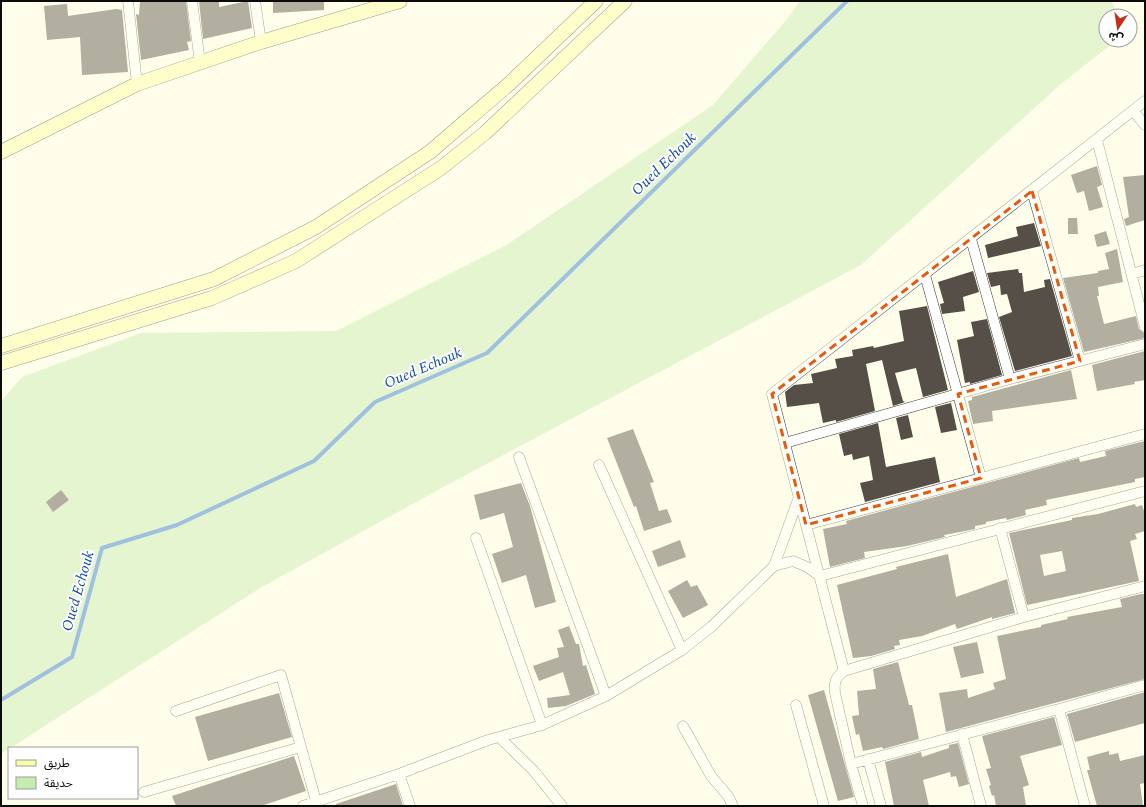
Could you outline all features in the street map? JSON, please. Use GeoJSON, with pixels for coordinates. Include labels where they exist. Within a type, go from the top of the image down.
{"type":"FeatureCollection","features":[{"type":"Feature","properties":{"kind":"street"},"geometry":{"type":"LineString","coordinates":[[128,1],[137,84]]}},
{"type":"Feature","properties":{"kind":"street"},"geometry":{"type":"LineString","coordinates":[[192,1],[200,63]]}},
{"type":"Feature","properties":{"kind":"street"},"geometry":{"type":"LineString","coordinates":[[255,1],[261,42]]}},
{"type":"Feature","properties":{"kind":"street"},"geometry":{"type":"LineString","coordinates":[[1,346],[96,318],[214,279],[316,227],[430,152],[509,84],[596,1]]}},
{"type":"Feature","properties":{"kind":"street"},"geometry":{"type":"LineString","coordinates":[[1,364],[212,298],[296,261],[441,168],[485,133],[625,1]]}},
{"type":"Feature","properties":{"kind":"street"},"geometry":{"type":"LineString","coordinates":[[1,152],[137,84],[261,42],[396,2]]}},
{"type":"Feature","properties":{"kind":"street"},"geometry":{"type":"LineString","coordinates":[[844,671],[772,394],[1145,101]]}},
{"type":"Feature","properties":{"kind":"street"},"geometry":{"type":"LineString","coordinates":[[1134,111],[1145,125]]}},
{"type":"Feature","properties":{"kind":"street"},"geometry":{"type":"LineString","coordinates":[[1097,140],[1145,327]]}},
{"type":"Feature","properties":{"kind":"street"},"geometry":{"type":"LineString","coordinates":[[1032,191],[1080,361]]}},
{"type":"Feature","properties":{"kind":"street"},"geometry":{"type":"LineString","coordinates":[[970,239],[1010,379]]}},
{"type":"Feature","properties":{"kind":"street"},"geometry":{"type":"LineString","coordinates":[[1132,274],[1145,270]]}},
{"type":"Feature","properties":{"kind":"street"},"geometry":{"type":"LineString","coordinates":[[925,275],[981,478]]}},
{"type":"Feature","properties":{"kind":"street"},"geometry":{"type":"LineString","coordinates":[[785,443],[1010,379],[1145,344]]}},
{"type":"Feature","properties":{"kind":"street"},"geometry":{"type":"LineString","coordinates":[[806,525],[1145,434]]}},
{"type":"Feature","properties":{"kind":"street"},"geometry":{"type":"LineString","coordinates":[[519,457],[606,696]]}},
{"type":"Feature","properties":{"kind":"street"},"geometry":{"type":"LineString","coordinates":[[599,465],[682,650]]}},
{"type":"Feature","properties":{"kind":"street"},"geometry":{"type":"LineString","coordinates":[[302,806],[399,774],[499,737],[542,725],[606,696],[682,650],[711,627],[774,566],[793,561],[807,567],[820,576],[1145,490]]}},
{"type":"Feature","properties":{"kind":"street"},"geometry":{"type":"LineString","coordinates":[[774,566],[799,497]]}},
{"type":"Feature","properties":{"kind":"street"},"geometry":{"type":"LineString","coordinates":[[1000,528],[1024,617]]}},
{"type":"Feature","properties":{"kind":"street"},"geometry":{"type":"LineString","coordinates":[[476,538],[542,725]]}},
{"type":"Feature","properties":{"kind":"street"},"geometry":{"type":"LineString","coordinates":[[863,806],[851,764],[834,683],[837,676],[844,671],[1024,617],[1145,586]]}},
{"type":"Feature","properties":{"kind":"street"},"geometry":{"type":"LineString","coordinates":[[176,711],[281,675],[316,801]]}},
{"type":"Feature","properties":{"kind":"street"},"geometry":{"type":"LineString","coordinates":[[851,764],[1145,685]]}},
{"type":"Feature","properties":{"kind":"street"},"geometry":{"type":"LineString","coordinates":[[796,706],[824,806]]}},
{"type":"Feature","properties":{"kind":"street"},"geometry":{"type":"LineString","coordinates":[[1058,709],[1085,806]]}},
{"type":"Feature","properties":{"kind":"street"},"geometry":{"type":"LineString","coordinates":[[683,726],[711,776],[728,796],[733,806]]}},
{"type":"Feature","properties":{"kind":"street"},"geometry":{"type":"LineString","coordinates":[[962,734],[981,806]]}},
{"type":"Feature","properties":{"kind":"street"},"geometry":{"type":"LineString","coordinates":[[499,737],[533,770],[562,806]]}},
{"type":"Feature","properties":{"kind":"street"},"geometry":{"type":"LineString","coordinates":[[144,792],[301,747]]}},
{"type":"Feature","properties":{"kind":"street"},"geometry":{"type":"LineString","coordinates":[[868,759],[881,806]]}},
{"type":"Feature","properties":{"kind":"street"},"geometry":{"type":"LineString","coordinates":[[399,774],[410,806]]}},
{"type":"Feature","properties":{"kind":"highlighted area"},"geometry":{"type":"Polygon","coordinates":[[[1032,191],[1080,361],[958,394],[981,478],[806,525],[772,394],[1032,191]]]}},
{"type":"Feature","properties":{"kind":"green space"},"geometry":{"type":"Polygon","coordinates":[[[800,1],[1111,1],[1115,8],[1098,8],[1098,48],[1107,48],[1062,83],[861,265],[445,486],[262,587],[12,747],[8,747],[8,750],[1,754],[1,401],[22,377],[141,333],[336,331],[505,246],[713,105],[787,19],[800,1]]]}},
{"type":"Feature","properties":{"kind":"building"},"geometry":{"type":"Polygon","coordinates":[[[140,1],[186,1],[191,41],[187,42],[189,50],[141,60],[136,14],[139,15],[140,1]]]}},
{"type":"Feature","properties":{"kind":"building"},"geometry":{"type":"Polygon","coordinates":[[[199,1],[219,1],[219,7],[248,1],[252,28],[203,39],[199,1]]]}},
{"type":"Feature","properties":{"kind":"building"},"geometry":{"type":"Polygon","coordinates":[[[273,1],[324,1],[324,10],[273,13],[273,1]]]}},
{"type":"Feature","properties":{"kind":"building"},"geometry":{"type":"Polygon","coordinates":[[[67,4],[68,16],[116,9],[122,10],[128,72],[82,75],[80,37],[47,40],[44,6],[67,4]]]}},
{"type":"Feature","properties":{"kind":"building"},"geometry":{"type":"Polygon","coordinates":[[[1097,166],[1102,185],[1097,187],[1103,207],[1089,211],[1084,191],[1077,193],[1071,175],[1097,166]]]}},
{"type":"Feature","properties":{"kind":"building"},"geometry":{"type":"Polygon","coordinates":[[[1145,175],[1145,220],[1126,226],[1124,219],[1129,217],[1123,177],[1145,175]]]}},
{"type":"Feature","properties":{"kind":"building"},"geometry":{"type":"Polygon","coordinates":[[[1068,218],[1077,218],[1078,234],[1068,234],[1068,218]]]}},
{"type":"Feature","properties":{"kind":"building"},"geometry":{"type":"Polygon","coordinates":[[[1034,223],[1041,246],[988,258],[985,245],[1018,236],[1016,227],[1034,223]]]}},
{"type":"Feature","properties":{"kind":"building"},"geometry":{"type":"Polygon","coordinates":[[[1106,231],[1110,244],[1097,247],[1094,235],[1106,231]]]}},
{"type":"Feature","properties":{"kind":"building"},"geometry":{"type":"Polygon","coordinates":[[[1117,249],[1123,282],[1098,287],[1099,296],[1097,296],[1104,324],[1136,316],[1139,329],[1144,333],[1145,338],[1084,352],[1063,278],[1098,273],[1098,271],[1109,269],[1105,253],[1117,249]]]}},
{"type":"Feature","properties":{"kind":"building"},"geometry":{"type":"Polygon","coordinates":[[[1018,269],[1019,273],[1022,273],[1024,292],[1045,287],[1044,280],[1050,279],[1072,356],[1015,371],[999,317],[1012,312],[1007,294],[1001,295],[1000,285],[991,287],[987,273],[1018,269]]]}},
{"type":"Feature","properties":{"kind":"building"},"geometry":{"type":"Polygon","coordinates":[[[973,271],[979,292],[963,297],[965,311],[942,314],[940,304],[944,303],[938,282],[973,271]]]}},
{"type":"Feature","properties":{"kind":"building"},"geometry":{"type":"Polygon","coordinates":[[[927,306],[948,390],[923,397],[916,368],[895,373],[903,401],[905,402],[893,406],[882,360],[866,364],[875,411],[836,422],[836,420],[823,423],[819,403],[787,407],[785,392],[794,385],[813,383],[811,374],[837,368],[835,359],[853,356],[852,350],[873,346],[874,348],[904,341],[899,311],[927,306]]]}},
{"type":"Feature","properties":{"kind":"building"},"geometry":{"type":"Polygon","coordinates":[[[987,319],[1002,375],[970,384],[970,382],[965,383],[957,340],[974,336],[971,322],[987,319]]]}},
{"type":"Feature","properties":{"kind":"building"},"geometry":{"type":"Polygon","coordinates":[[[1145,351],[1145,380],[1134,382],[1135,384],[1097,391],[1092,365],[1145,351]]]}},
{"type":"Feature","properties":{"kind":"building"},"geometry":{"type":"Polygon","coordinates":[[[1071,370],[1077,399],[992,411],[993,421],[973,424],[968,401],[972,400],[972,397],[1071,370]]]}},
{"type":"Feature","properties":{"kind":"building"},"geometry":{"type":"Polygon","coordinates":[[[951,403],[957,430],[941,433],[935,407],[951,403]]]}},
{"type":"Feature","properties":{"kind":"building"},"geometry":{"type":"Polygon","coordinates":[[[908,415],[913,437],[901,440],[896,418],[908,415]]]}},
{"type":"Feature","properties":{"kind":"building"},"geometry":{"type":"Polygon","coordinates":[[[878,423],[886,467],[935,457],[940,482],[865,502],[860,483],[873,480],[869,456],[853,460],[852,454],[844,456],[839,434],[878,423]]]}},
{"type":"Feature","properties":{"kind":"building"},"geometry":{"type":"Polygon","coordinates":[[[633,429],[654,482],[650,483],[659,511],[667,509],[672,522],[644,531],[636,506],[634,507],[607,438],[633,429]]]}},
{"type":"Feature","properties":{"kind":"building"},"geometry":{"type":"Polygon","coordinates":[[[1145,441],[1145,477],[1135,479],[1135,482],[1046,500],[1047,505],[1025,510],[1026,515],[1007,520],[1006,518],[986,522],[986,524],[975,526],[975,529],[944,535],[945,537],[907,546],[864,552],[865,558],[830,567],[823,529],[847,524],[846,521],[1079,458],[1080,462],[1106,456],[1105,451],[1145,441]]]}},
{"type":"Feature","properties":{"kind":"building"},"geometry":{"type":"Polygon","coordinates":[[[521,483],[530,506],[556,602],[535,608],[526,575],[502,583],[492,554],[513,547],[504,513],[480,520],[474,495],[521,483]]]}},
{"type":"Feature","properties":{"kind":"building"},"geometry":{"type":"Polygon","coordinates":[[[61,490],[69,500],[53,512],[46,502],[61,490]]]}},
{"type":"Feature","properties":{"kind":"building"},"geometry":{"type":"Polygon","coordinates":[[[1135,504],[1136,507],[1142,505],[1145,514],[1145,531],[1135,534],[1137,539],[1130,541],[1139,581],[1027,605],[1009,533],[1072,520],[1072,518],[1098,514],[1135,504]],[[1062,551],[1040,555],[1044,576],[1066,571],[1062,551]]]}},
{"type":"Feature","properties":{"kind":"building"},"geometry":{"type":"Polygon","coordinates":[[[680,540],[686,557],[658,567],[652,551],[680,540]]]}},
{"type":"Feature","properties":{"kind":"building"},"geometry":{"type":"Polygon","coordinates":[[[948,554],[956,597],[1007,579],[1015,613],[992,619],[992,617],[957,629],[955,624],[922,636],[899,640],[900,645],[894,646],[895,649],[871,656],[853,658],[837,585],[897,569],[896,567],[948,554]]]}},
{"type":"Feature","properties":{"kind":"building"},"geometry":{"type":"Polygon","coordinates":[[[687,580],[691,587],[697,585],[708,605],[683,618],[668,591],[687,580]]]}},
{"type":"Feature","properties":{"kind":"building"},"geometry":{"type":"Polygon","coordinates":[[[1145,594],[1145,679],[946,732],[939,693],[967,689],[968,698],[995,689],[993,683],[1006,679],[997,636],[1041,627],[1041,625],[1068,619],[1067,617],[1122,607],[1120,599],[1145,594]]]}},
{"type":"Feature","properties":{"kind":"building"},"geometry":{"type":"Polygon","coordinates":[[[569,626],[576,644],[579,644],[583,666],[586,665],[595,694],[566,706],[548,708],[547,698],[570,695],[563,672],[539,681],[533,666],[559,657],[557,648],[564,647],[558,630],[569,626]]]}},
{"type":"Feature","properties":{"kind":"building"},"geometry":{"type":"Polygon","coordinates":[[[977,642],[984,673],[961,678],[953,647],[977,642]]]}},
{"type":"Feature","properties":{"kind":"building"},"geometry":{"type":"Polygon","coordinates":[[[898,662],[909,705],[912,705],[919,739],[883,749],[882,747],[863,751],[859,734],[856,735],[852,716],[859,715],[857,691],[876,689],[873,669],[898,662]]]}},
{"type":"Feature","properties":{"kind":"building"},"geometry":{"type":"Polygon","coordinates":[[[824,690],[854,797],[838,801],[808,695],[824,690]]]}},
{"type":"Feature","properties":{"kind":"building"},"geometry":{"type":"Polygon","coordinates":[[[1145,692],[1145,723],[1075,742],[1067,714],[1145,692]]]}},
{"type":"Feature","properties":{"kind":"building"},"geometry":{"type":"Polygon","coordinates":[[[279,693],[292,737],[208,761],[195,717],[279,693]]]}},
{"type":"Feature","properties":{"kind":"building"},"geometry":{"type":"Polygon","coordinates":[[[1054,717],[1062,745],[1020,756],[1029,785],[1023,787],[1026,806],[996,806],[994,795],[992,796],[989,786],[991,785],[986,769],[991,768],[982,736],[1054,717]]]}},
{"type":"Feature","properties":{"kind":"building"},"geometry":{"type":"Polygon","coordinates":[[[958,743],[969,784],[959,787],[956,776],[951,777],[950,772],[923,780],[929,806],[894,806],[885,762],[921,752],[922,757],[949,748],[949,745],[958,743]]]}},
{"type":"Feature","properties":{"kind":"building"},"geometry":{"type":"Polygon","coordinates":[[[1109,751],[1109,755],[1118,753],[1120,761],[1145,755],[1145,783],[1140,784],[1143,806],[1097,806],[1087,770],[1090,770],[1087,757],[1109,751]]]}},
{"type":"Feature","properties":{"kind":"building"},"geometry":{"type":"Polygon","coordinates":[[[294,756],[306,791],[261,806],[176,806],[172,796],[294,756]]]}},
{"type":"Feature","properties":{"kind":"building"},"geometry":{"type":"Polygon","coordinates":[[[396,784],[403,806],[336,806],[336,804],[396,784]]]}},
{"type":"Feature","properties":{"kind":"waterway","name":"Oued Echouk"},"geometry":{"type":"LineString","coordinates":[[1,700],[72,657],[102,548],[177,525],[314,461],[375,402],[487,353],[847,1]]}}]}
